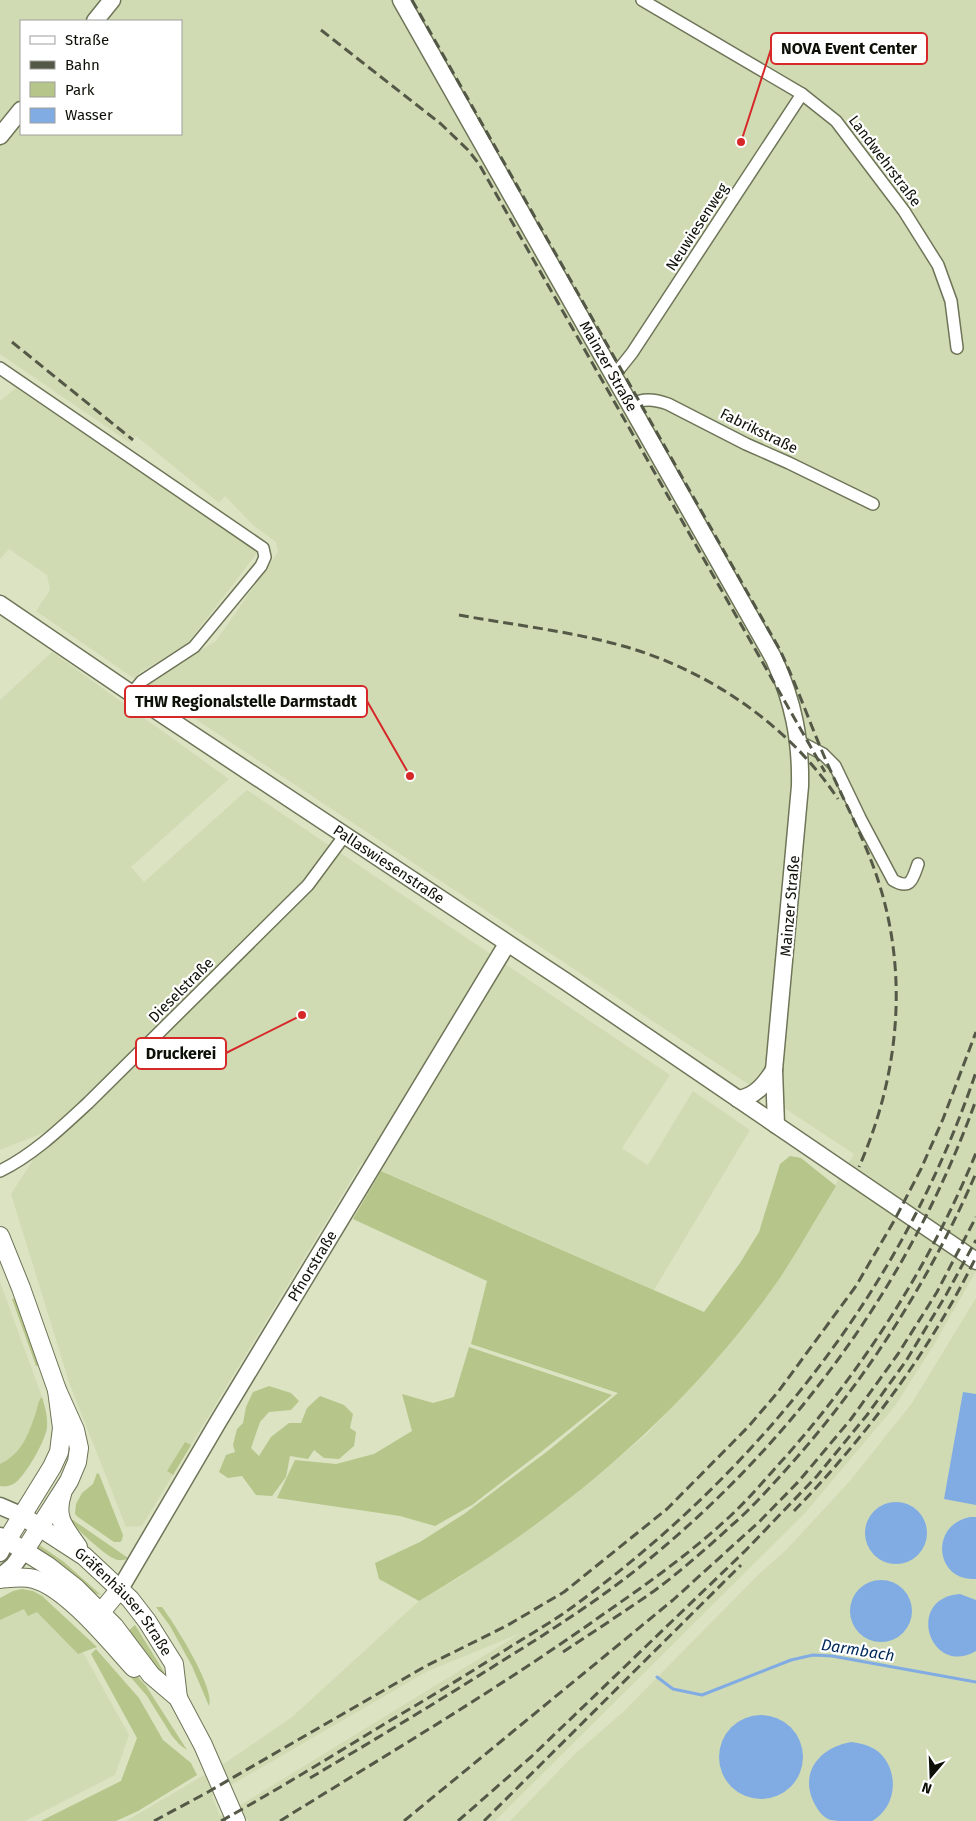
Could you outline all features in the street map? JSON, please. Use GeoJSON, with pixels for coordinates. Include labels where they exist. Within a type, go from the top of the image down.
{"type":"FeatureCollection","features":[{"type":"Feature","properties":{"kind":"main road","name":"Gräfenhäuser Straße"},"geometry":{"type":"LineString","coordinates":[[0,1236],[21,1288],[57,1390],[76,1430],[80,1448],[74,1471],[64,1490],[24,1550]]}},
{"type":"Feature","properties":{"kind":"main road","name":"Gräfenhäuser Straße"},"geometry":{"type":"LineString","coordinates":[[57,1390],[62,1428],[59,1452],[52,1467],[2,1543],[24,1550],[76,1588],[114,1626],[151,1675],[178,1698]]}},
{"type":"Feature","properties":{"kind":"main road"},"geometry":{"type":"LineString","coordinates":[[64,1490],[59,1503],[60,1518],[84,1556]]}},
{"type":"Feature","properties":{"kind":"main road"},"geometry":{"type":"LineString","coordinates":[[21,1515],[40,1526]]}},
{"type":"Feature","properties":{"kind":"main road","name":"Gräfenhäuser Straße"},"geometry":{"type":"LineString","coordinates":[[40,1526],[84,1556],[120,1589],[147,1621],[174,1664],[178,1698],[203,1746],[236,1821]]}},
{"type":"Feature","properties":{"kind":"main road"},"geometry":{"type":"LineString","coordinates":[[0,1578],[26,1577],[47,1584],[91,1622],[134,1668],[151,1675]]}},
{"type":"Feature","properties":{"kind":"main road"},"geometry":{"type":"LineString","coordinates":[[101,1612],[120,1589]]}},
{"type":"Feature","properties":{"kind":"street"},"geometry":{"type":"LineString","coordinates":[[96,20],[112,0]]}},
{"type":"Feature","properties":{"kind":"street","name":"Mainzer Straße"},"geometry":{"type":"LineString","coordinates":[[402,0],[774,659],[789,696],[795,720],[800,769],[774,1070],[776,1125]]}},
{"type":"Feature","properties":{"kind":"street","name":"Landwehrstraße"},"geometry":{"type":"LineString","coordinates":[[642,0],[802,94],[836,121],[920,234],[938,264],[951,301],[958,348]]}},
{"type":"Feature","properties":{"kind":"street","name":"Neuwiesenweg"},"geometry":{"type":"LineString","coordinates":[[612,374],[620,368],[632,353],[802,94]]}},
{"type":"Feature","properties":{"kind":"street"},"geometry":{"type":"LineString","coordinates":[[0,136],[20,111]]}},
{"type":"Feature","properties":{"kind":"street"},"geometry":{"type":"LineString","coordinates":[[0,368],[263,548],[264,557],[261,566],[194,647],[142,680],[132,693]]}},
{"type":"Feature","properties":{"kind":"street","name":"Fabrikstraße"},"geometry":{"type":"LineString","coordinates":[[630,404],[648,399],[668,404],[746,444],[873,504]]}},
{"type":"Feature","properties":{"kind":"street","name":"Pallaswiesenstraße"},"geometry":{"type":"LineString","coordinates":[[0,604],[572,986],[776,1125]]}},
{"type":"Feature","properties":{"kind":"street"},"geometry":{"type":"LineString","coordinates":[[798,741],[823,754],[835,766],[890,877],[902,884],[911,882],[918,864]]}},
{"type":"Feature","properties":{"kind":"street","name":"Dieselstraße"},"geometry":{"type":"LineString","coordinates":[[0,1171],[13,1164],[54,1134],[88,1103],[308,885],[345,835]]}},
{"type":"Feature","properties":{"kind":"street","name":"Pfnorstraße"},"geometry":{"type":"LineString","coordinates":[[120,1589],[228,1406],[507,944]]}},
{"type":"Feature","properties":{"kind":"street"},"geometry":{"type":"LineString","coordinates":[[738,1099],[754,1094],[774,1070]]}},
{"type":"Feature","properties":{"kind":"street"},"geometry":{"type":"LineString","coordinates":[[776,1125],[976,1261]]}},
{"type":"Feature","properties":{"kind":"street"},"geometry":{"type":"LineString","coordinates":[[0,1506],[21,1515]]}},
{"type":"Feature","properties":{"kind":"street"},"geometry":{"type":"LineString","coordinates":[[0,1578],[13,1566],[24,1550]]}},
{"type":"Feature","properties":{"kind":"shaded area"},"geometry":{"type":"Polygon","coordinates":[[[0,0],[976,0],[976,1271],[935,1343],[895,1406],[805,1513],[495,1821],[249,1821],[247,1819],[244,1821],[126,1821],[228,1761],[292,1717],[419,1601],[460,1577],[562,1505],[647,1434],[719,1356],[770,1292],[854,1154],[144,685],[216,641],[278,552],[276,542],[253,525],[225,496],[219,503],[136,436],[130,443],[0,354],[0,0]],[[521,1633],[428,1671],[212,1796],[220,1816],[521,1633]]]}},
{"type":"Feature","properties":{"kind":"shaded area"},"geometry":{"type":"Polygon","coordinates":[[[16,388],[258,552],[187,644],[140,672],[135,679],[36,611],[50,590],[47,575],[9,549],[0,559],[0,401],[16,388]]]}},
{"type":"Feature","properties":{"kind":"shaded area"},"geometry":{"type":"Polygon","coordinates":[[[52,652],[229,779],[131,867],[144,882],[247,790],[670,1075],[622,1148],[626,1151],[648,1165],[693,1091],[750,1130],[654,1290],[362,1162],[142,1526],[126,1527],[69,1382],[11,1194],[53,1129],[0,1150],[0,700],[52,652]]]}},
{"type":"Feature","properties":{"kind":"shaded area"},"geometry":{"type":"Polygon","coordinates":[[[0,1282],[42,1397],[43,1407],[28,1453],[0,1473],[0,1282]]]}},
{"type":"Feature","properties":{"kind":"shaded area"},"geometry":{"type":"Polygon","coordinates":[[[976,1298],[976,1821],[510,1821],[577,1752],[622,1713],[758,1575],[787,1549],[849,1482],[912,1403],[976,1298]]]}},
{"type":"Feature","properties":{"kind":"shaded area"},"geometry":{"type":"Polygon","coordinates":[[[29,1599],[80,1647],[129,1735],[115,1775],[25,1821],[0,1821],[0,1609],[29,1599]]]}},
{"type":"Feature","properties":{"kind":"green space"},"geometry":{"type":"Polygon","coordinates":[[[790,1156],[801,1158],[836,1186],[770,1292],[695,1383],[654,1425],[611,1464],[565,1502],[469,1570],[419,1601],[379,1579],[375,1563],[420,1542],[464,1514],[549,1450],[618,1393],[471,1344],[487,1281],[353,1219],[381,1171],[704,1312],[740,1263],[759,1232],[780,1164],[790,1156]]]}},
{"type":"Feature","properties":{"kind":"green space"},"geometry":{"type":"Polygon","coordinates":[[[16,1298],[40,1365],[36,1366],[12,1299],[16,1298]]]}},
{"type":"Feature","properties":{"kind":"green space"},"geometry":{"type":"Polygon","coordinates":[[[469,1347],[612,1395],[472,1505],[435,1526],[400,1516],[277,1498],[295,1460],[336,1464],[374,1454],[412,1431],[402,1394],[433,1403],[454,1397],[469,1347]]]}},
{"type":"Feature","properties":{"kind":"green space"},"geometry":{"type":"Polygon","coordinates":[[[269,1386],[291,1393],[299,1401],[291,1410],[269,1412],[260,1422],[251,1448],[259,1456],[271,1437],[289,1423],[301,1423],[307,1408],[320,1396],[344,1405],[353,1414],[350,1428],[356,1432],[354,1446],[339,1459],[324,1458],[314,1450],[308,1459],[290,1456],[286,1477],[272,1496],[256,1495],[242,1476],[228,1478],[219,1472],[226,1455],[235,1452],[233,1445],[237,1429],[243,1423],[246,1407],[253,1392],[269,1386]]]}},
{"type":"Feature","properties":{"kind":"green space"},"geometry":{"type":"Polygon","coordinates":[[[42,1397],[47,1424],[43,1441],[29,1466],[19,1479],[10,1486],[0,1486],[0,1464],[13,1455],[23,1444],[42,1397]]]}},
{"type":"Feature","properties":{"kind":"green space"},"geometry":{"type":"Polygon","coordinates":[[[185,1442],[191,1445],[173,1475],[167,1471],[185,1442]]]}},
{"type":"Feature","properties":{"kind":"green space"},"geometry":{"type":"Polygon","coordinates":[[[97,1473],[123,1535],[120,1542],[114,1542],[75,1514],[76,1504],[82,1493],[93,1484],[97,1473]]]}},
{"type":"Feature","properties":{"kind":"green space"},"geometry":{"type":"Polygon","coordinates":[[[70,1520],[73,1520],[128,1558],[119,1560],[109,1556],[70,1520]]]}},
{"type":"Feature","properties":{"kind":"green space"},"geometry":{"type":"Polygon","coordinates":[[[38,1544],[64,1562],[101,1595],[94,1593],[60,1564],[37,1549],[38,1544]]]}},
{"type":"Feature","properties":{"kind":"green space"},"geometry":{"type":"Polygon","coordinates":[[[22,1589],[33,1591],[42,1596],[97,1647],[78,1654],[37,1612],[28,1616],[24,1609],[0,1620],[0,1598],[13,1591],[22,1589]]]}},
{"type":"Feature","properties":{"kind":"green space"},"geometry":{"type":"Polygon","coordinates":[[[156,1607],[162,1607],[193,1656],[206,1686],[209,1706],[192,1666],[170,1626],[156,1607]]]}},
{"type":"Feature","properties":{"kind":"green space"},"geometry":{"type":"Polygon","coordinates":[[[135,1625],[164,1672],[164,1677],[127,1632],[135,1625]]]}},
{"type":"Feature","properties":{"kind":"green space"},"geometry":{"type":"Polygon","coordinates":[[[111,1647],[146,1686],[187,1750],[172,1736],[147,1696],[121,1666],[111,1647]]]}},
{"type":"Feature","properties":{"kind":"green space"},"geometry":{"type":"Polygon","coordinates":[[[96,1649],[139,1698],[163,1740],[191,1763],[197,1775],[138,1811],[116,1821],[41,1821],[121,1781],[137,1738],[91,1654],[96,1649]]]}},
{"type":"Feature","properties":{"kind":"water"},"geometry":{"type":"Polygon","coordinates":[[[963,1392],[976,1394],[976,1505],[944,1499],[963,1392]]]}},
{"type":"Feature","properties":{"kind":"water"},"geometry":{"type":"Polygon","coordinates":[[[896,1502],[908,1505],[918,1511],[924,1521],[927,1533],[924,1545],[918,1555],[908,1561],[896,1564],[884,1561],[874,1555],[868,1545],[865,1533],[868,1521],[874,1511],[884,1505],[896,1502]]]}},
{"type":"Feature","properties":{"kind":"water"},"geometry":{"type":"Polygon","coordinates":[[[970,1517],[976,1517],[976,1579],[962,1578],[952,1572],[945,1563],[942,1552],[943,1541],[948,1530],[957,1522],[970,1517]]]}},
{"type":"Feature","properties":{"kind":"water"},"geometry":{"type":"Polygon","coordinates":[[[881,1580],[898,1585],[903,1589],[907,1594],[912,1611],[907,1628],[903,1633],[898,1637],[881,1642],[864,1637],[859,1633],[855,1628],[850,1611],[855,1594],[859,1589],[864,1585],[881,1580]]]}},
{"type":"Feature","properties":{"kind":"water"},"geometry":{"type":"Polygon","coordinates":[[[960,1594],[976,1600],[976,1651],[960,1656],[946,1654],[936,1646],[930,1634],[928,1621],[932,1608],[943,1599],[960,1594]]]}},
{"type":"Feature","properties":{"kind":"water"},"geometry":{"type":"Polygon","coordinates":[[[761,1715],[777,1718],[791,1727],[800,1741],[803,1757],[800,1773],[791,1787],[777,1796],[761,1799],[745,1796],[731,1787],[722,1773],[719,1757],[722,1741],[731,1727],[745,1718],[761,1715]]]}},
{"type":"Feature","properties":{"kind":"water"},"geometry":{"type":"Polygon","coordinates":[[[851,1742],[876,1750],[882,1755],[890,1769],[893,1785],[890,1801],[878,1817],[872,1821],[829,1819],[823,1816],[811,1796],[809,1785],[814,1765],[829,1750],[851,1742]]]}},
{"type":"Feature","properties":{"kind":"waterway","name":"Darmbach"},"geometry":{"type":"LineString","coordinates":[[657,1677],[673,1689],[702,1695],[791,1660],[813,1655],[832,1656],[976,1682]]}},
{"type":"Feature","properties":{"kind":"railway"},"geometry":{"type":"LineString","coordinates":[[412,0],[780,650],[822,751],[873,865],[888,916],[894,952],[895,1025],[891,1061],[883,1097],[873,1132],[859,1167]]}},
{"type":"Feature","properties":{"kind":"railway"},"geometry":{"type":"LineString","coordinates":[[321,30],[441,124],[468,150],[479,164],[825,772]]}},
{"type":"Feature","properties":{"kind":"railway"},"geometry":{"type":"LineString","coordinates":[[12,342],[133,440]]}},
{"type":"Feature","properties":{"kind":"railway"},"geometry":{"type":"LineString","coordinates":[[459,615],[562,632],[603,641],[655,656],[686,670],[715,685],[771,724],[796,747],[838,799]]}},
{"type":"Feature","properties":{"kind":"railway"},"geometry":{"type":"LineString","coordinates":[[154,1821],[208,1792],[424,1667],[508,1625],[564,1592],[667,1509],[748,1427],[778,1392],[856,1286],[894,1221],[921,1169],[943,1119],[976,1032]]}},
{"type":"Feature","properties":{"kind":"railway"},"geometry":{"type":"LineString","coordinates":[[221,1821],[286,1784],[548,1624],[648,1548],[709,1491],[767,1430],[820,1366],[867,1298],[909,1226],[946,1151],[976,1072]]}},
{"type":"Feature","properties":{"kind":"railway"},"geometry":{"type":"LineString","coordinates":[[310,1778],[478,1676],[595,1601],[630,1575],[701,1514],[752,1463],[799,1409],[843,1353],[883,1293],[918,1231],[949,1167],[976,1100]]}},
{"type":"Feature","properties":{"kind":"railway"},"geometry":{"type":"LineString","coordinates":[[280,1821],[444,1720],[565,1641],[668,1568],[713,1532],[735,1511],[817,1420],[870,1349],[939,1234],[976,1153]]}},
{"type":"Feature","properties":{"kind":"railway"},"geometry":{"type":"LineString","coordinates":[[563,1652],[654,1591],[684,1567],[748,1510],[792,1463],[846,1396],[896,1325],[939,1251],[976,1173]]}},
{"type":"Feature","properties":{"kind":"railway"},"geometry":{"type":"LineString","coordinates":[[404,1821],[673,1600],[760,1521],[799,1481],[851,1419],[898,1354],[937,1292],[976,1217]]}},
{"type":"Feature","properties":{"kind":"railway"},"geometry":{"type":"LineString","coordinates":[[458,1821],[531,1757],[746,1550],[817,1476],[867,1415],[906,1361],[946,1295],[976,1240]]}},
{"type":"Feature","properties":{"kind":"railway"},"geometry":{"type":"LineString","coordinates":[[794,1511],[821,1483],[895,1391],[938,1326],[976,1257]]}},
{"type":"Feature","properties":{"kind":"railway"},"geometry":{"type":"LineString","coordinates":[[484,1821],[741,1565]]}},
{"type":"Feature","properties":{"kind":"place","name":"NOVA Event Center"},"geometry":{"type":"Point","coordinates":[741,142]}},
{"type":"Feature","properties":{"kind":"place","name":"THW Regionalstelle Darmstadt"},"geometry":{"type":"Point","coordinates":[410,776]}},
{"type":"Feature","properties":{"kind":"place","name":"Druckerei"},"geometry":{"type":"Point","coordinates":[302,1015]}}]}
